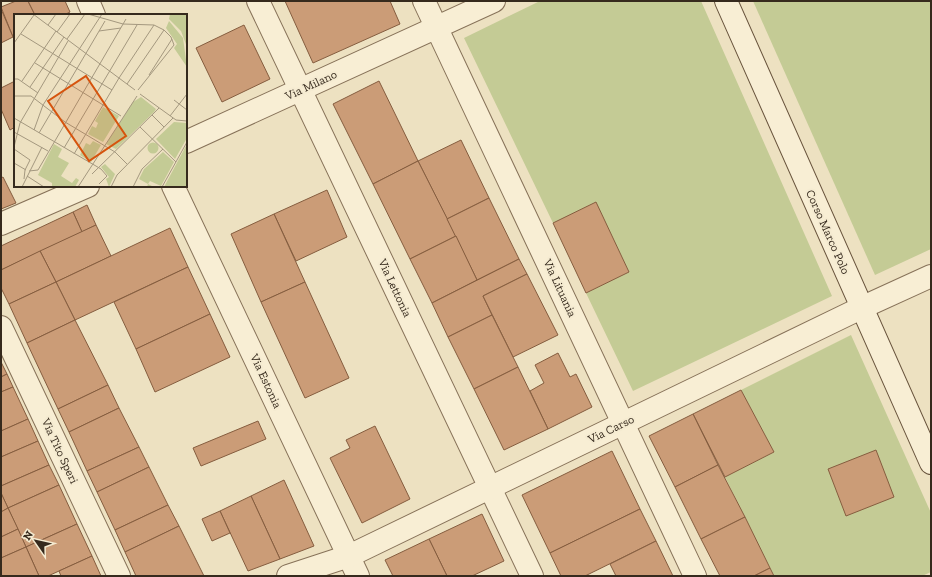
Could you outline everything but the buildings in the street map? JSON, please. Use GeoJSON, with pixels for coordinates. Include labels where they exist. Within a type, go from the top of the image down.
{"type":"FeatureCollection","features":[{"type":"Feature","properties":{"kind":"street"},"geometry":{"type":"LineString","coordinates":[[88,1],[94,14]]}},
{"type":"Feature","properties":{"kind":"street","name":"Via Lettonia"},"geometry":{"type":"LineString","coordinates":[[258,1],[532,576]]}},
{"type":"Feature","properties":{"kind":"street","name":"Via Lituania"},"geometry":{"type":"LineString","coordinates":[[424,1],[695,576]]}},
{"type":"Feature","properties":{"kind":"street","name":"Via Milano"},"geometry":{"type":"LineString","coordinates":[[187,142],[494,1]]}},
{"type":"Feature","properties":{"kind":"street","name":"Corso Marco Polo"},"geometry":{"type":"LineString","coordinates":[[726,1],[931,463]]}},
{"type":"Feature","properties":{"kind":"street"},"geometry":{"type":"LineString","coordinates":[[1,224],[86,187]]}},
{"type":"Feature","properties":{"kind":"street","name":"Via Estonia"},"geometry":{"type":"LineString","coordinates":[[173,187],[358,576]]}},
{"type":"Feature","properties":{"kind":"street","name":"Via Carso"},"geometry":{"type":"LineString","coordinates":[[288,576],[349,556],[861,308],[931,276]]}},
{"type":"Feature","properties":{"kind":"street","name":"Via Tito Speri"},"geometry":{"type":"LineString","coordinates":[[1,326],[119,576]]}},
{"type":"Feature","properties":{"kind":"green space"},"geometry":{"type":"Polygon","coordinates":[[[540,1],[701,1],[832,296],[633,391],[586,293],[629,272],[596,203],[553,223],[464,38],[540,1]]]}},
{"type":"Feature","properties":{"kind":"green space"},"geometry":{"type":"Polygon","coordinates":[[[753,1],[931,1],[931,249],[875,275],[753,1]]]}},
{"type":"Feature","properties":{"kind":"green space"},"geometry":{"type":"Polygon","coordinates":[[[851,335],[931,513],[931,572],[922,576],[774,576],[725,477],[774,452],[741,390],[851,335]]]}}]}
